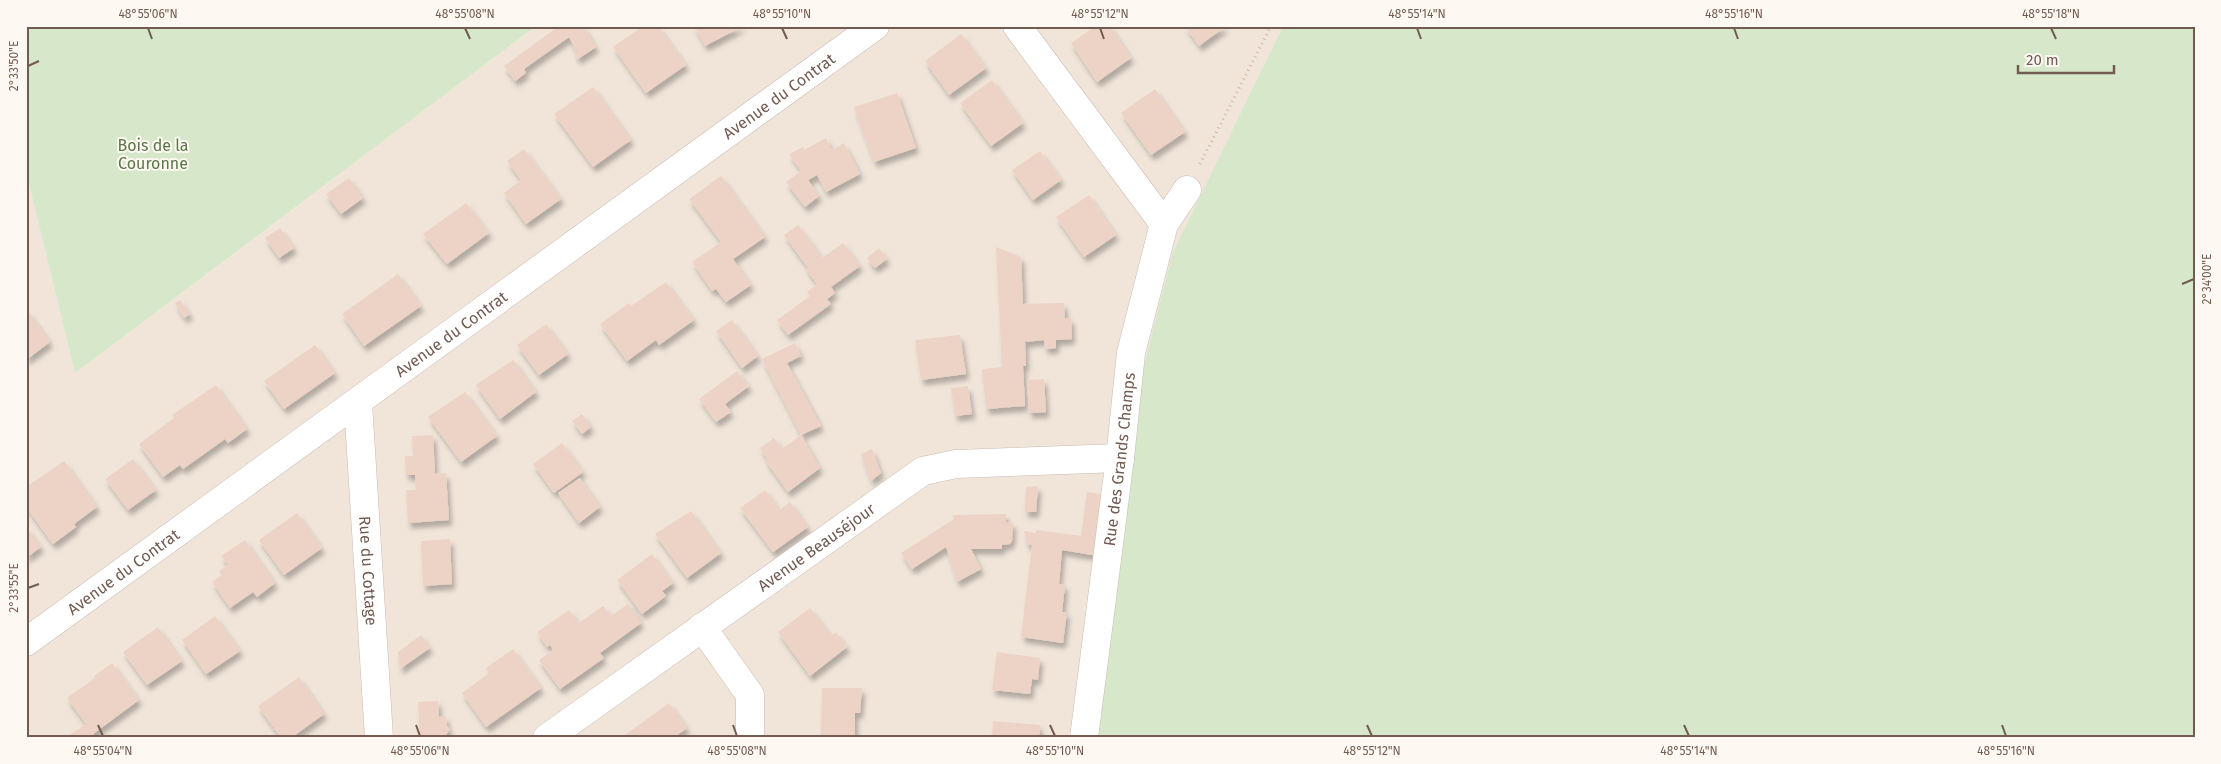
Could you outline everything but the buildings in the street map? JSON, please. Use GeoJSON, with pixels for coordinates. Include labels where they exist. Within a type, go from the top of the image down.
{"type":"FeatureCollection","features":[{"type":"Feature","properties":{"kind":"street","name":"Avenue du Contrat"},"geometry":{"type":"LineString","coordinates":[[26,642],[358,403],[875,26]]}},
{"type":"Feature","properties":{"kind":"street"},"geometry":{"type":"LineString","coordinates":[[1017,26],[1164,224]]}},
{"type":"Feature","properties":{"kind":"street","name":"Rue des Grands Champs"},"geometry":{"type":"LineString","coordinates":[[1084,738],[1132,353],[1164,224],[1187,190]]}},
{"type":"Feature","properties":{"kind":"street","name":"Rue du Cottage"},"geometry":{"type":"LineString","coordinates":[[358,403],[379,738]]}},
{"type":"Feature","properties":{"kind":"street","name":"Avenue Beauséjour"},"geometry":{"type":"LineString","coordinates":[[547,738],[923,471],[956,464],[1120,458]]}},
{"type":"Feature","properties":{"kind":"street"},"geometry":{"type":"LineString","coordinates":[[702,627],[750,695],[750,738]]}},
{"type":"Feature","properties":{"kind":"path"},"geometry":{"type":"LineString","coordinates":[[1187,190],[1271,26]]}},
{"type":"Feature","properties":{"kind":"shaded area"},"geometry":{"type":"Polygon","coordinates":[[[536,26],[1283,26],[1173,252],[1095,738],[26,738],[26,172],[75,373],[536,26]]]}},
{"type":"Feature","properties":{"kind":"green space","name":"Bois de la Couronne"},"geometry":{"type":"Polygon","coordinates":[[[26,26],[536,26],[75,373],[26,172],[26,26]]]}},
{"type":"Feature","properties":{"kind":"green space"},"geometry":{"type":"Polygon","coordinates":[[[1283,26],[2195,26],[2195,738],[1095,738],[1142,374],[1173,252],[1283,26]]]}}]}
